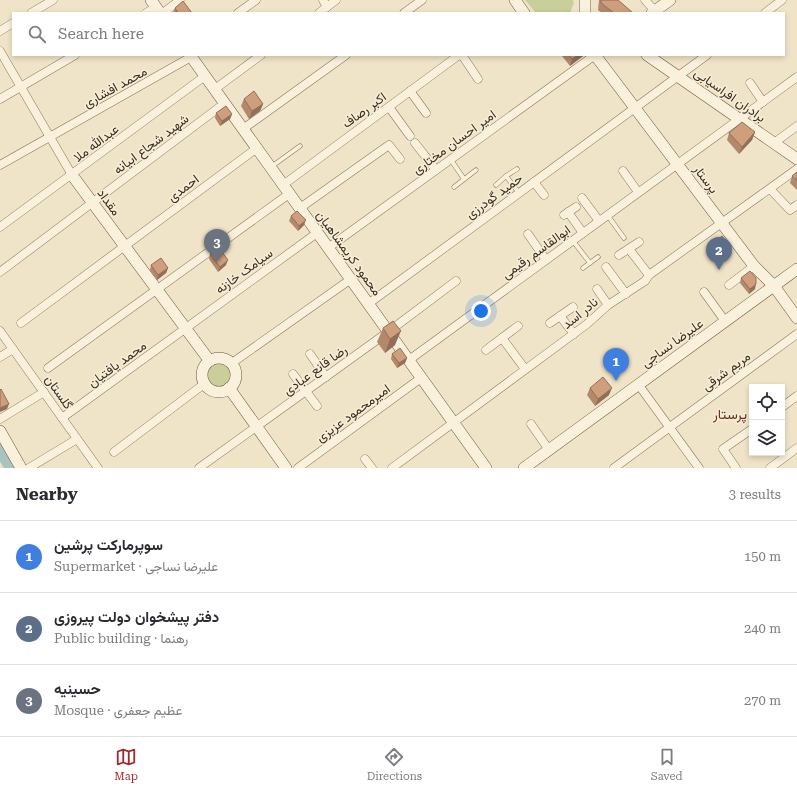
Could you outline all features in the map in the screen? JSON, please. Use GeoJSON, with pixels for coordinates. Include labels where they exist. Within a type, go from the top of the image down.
{"type":"FeatureCollection","features":[{"type":"Feature","properties":{"kind":"street"},"geometry":{"type":"LineString","coordinates":[[33,12],[53,0]]}},
{"type":"Feature","properties":{"kind":"street"},"geometry":{"type":"LineString","coordinates":[[157,8],[180,0]]}},
{"type":"Feature","properties":{"kind":"street"},"geometry":{"type":"LineString","coordinates":[[239,12],[256,0]]}},
{"type":"Feature","properties":{"kind":"street"},"geometry":{"type":"LineString","coordinates":[[320,12],[325,3],[336,0]]}},
{"type":"Feature","properties":{"kind":"street"},"geometry":{"type":"LineString","coordinates":[[405,12],[422,0]]}},
{"type":"Feature","properties":{"kind":"street"},"geometry":{"type":"LineString","coordinates":[[515,0],[520,12]]}},
{"type":"Feature","properties":{"kind":"street"},"geometry":{"type":"LineString","coordinates":[[585,0],[585,12]]}},
{"type":"Feature","properties":{"kind":"street"},"geometry":{"type":"LineString","coordinates":[[645,0],[654,12],[670,0]]}},
{"type":"Feature","properties":{"kind":"street"},"geometry":{"type":"LineString","coordinates":[[766,12],[782,0]]}},
{"type":"Feature","properties":{"kind":"street"},"geometry":{"type":"LineString","coordinates":[[0,31],[12,24]]}},
{"type":"Feature","properties":{"kind":"street","name":"مقداد"},"geometry":{"type":"LineString","coordinates":[[0,51],[72,175],[185,329],[210,360]]}},
{"type":"Feature","properties":{"kind":"street"},"geometry":{"type":"LineString","coordinates":[[0,99],[72,56]]}},
{"type":"Feature","properties":{"kind":"street","name":"محمود کریمشاهیان"},"geometry":{"type":"LineString","coordinates":[[191,56],[486,468]]}},
{"type":"Feature","properties":{"kind":"street","name":"محمد افشاری"},"geometry":{"type":"LineString","coordinates":[[0,165],[191,56]]}},
{"type":"Feature","properties":{"kind":"street"},"geometry":{"type":"LineString","coordinates":[[214,89],[260,56]]}},
{"type":"Feature","properties":{"kind":"street"},"geometry":{"type":"LineString","coordinates":[[243,129],[345,56]]}},
{"type":"Feature","properties":{"kind":"street","name":"اکبر رصاف"},"geometry":{"type":"LineString","coordinates":[[48,368],[156,289],[286,189],[389,107],[460,56]]}},
{"type":"Feature","properties":{"kind":"street"},"geometry":{"type":"LineString","coordinates":[[462,56],[478,79]]}},
{"type":"Feature","properties":{"kind":"street","name":"امیر احسان مختاری"},"geometry":{"type":"LineString","coordinates":[[328,248],[594,56]]}},
{"type":"Feature","properties":{"kind":"street","name":"پرستار"},"geometry":{"type":"LineString","coordinates":[[596,56],[754,266],[774,286],[797,318]]}},
{"type":"Feature","properties":{"kind":"street","name":"برادران افراسیابی"},"geometry":{"type":"LineString","coordinates":[[649,56],[797,159]]}},
{"type":"Feature","properties":{"kind":"street","name":"حمید گودرزی"},"geometry":{"type":"LineString","coordinates":[[368,304],[706,56]]}},
{"type":"Feature","properties":{"kind":"street","name":"عبدالله ملا"},"geometry":{"type":"LineString","coordinates":[[0,227],[205,76]]}},
{"type":"Feature","properties":{"kind":"street","name":"ابوالقاسم رقیمی"},"geometry":{"type":"LineString","coordinates":[[408,360],[797,77]]}},
{"type":"Feature","properties":{"kind":"street"},"geometry":{"type":"LineString","coordinates":[[750,83],[763,102]]}},
{"type":"Feature","properties":{"kind":"street"},"geometry":{"type":"LineString","coordinates":[[410,91],[426,113]]}},
{"type":"Feature","properties":{"kind":"street","name":"شهید شجاع ابیانه"},"geometry":{"type":"LineString","coordinates":[[0,272],[225,104]]}},
{"type":"Feature","properties":{"kind":"street"},"geometry":{"type":"LineString","coordinates":[[389,107],[410,136]]}},
{"type":"Feature","properties":{"kind":"street"},"geometry":{"type":"LineString","coordinates":[[774,143],[797,126]]}},
{"type":"Feature","properties":{"kind":"street"},"geometry":{"type":"LineString","coordinates":[[416,143],[436,170]]}},
{"type":"Feature","properties":{"kind":"street"},"geometry":{"type":"LineString","coordinates":[[300,208],[389,145],[400,159]]}},
{"type":"Feature","properties":{"kind":"street","name":"احمدی"},"geometry":{"type":"LineString","coordinates":[[21,323],[257,148]]}},
{"type":"Feature","properties":{"kind":"street","name":"نادر اسد"},"geometry":{"type":"LineString","coordinates":[[392,468],[574,334],[608,305],[645,281],[649,274],[722,224],[797,169]]}},
{"type":"Feature","properties":{"kind":"street"},"geometry":{"type":"LineString","coordinates":[[623,171],[638,192]]}},
{"type":"Feature","properties":{"kind":"street"},"geometry":{"type":"LineString","coordinates":[[534,182],[544,195]]}},
{"type":"Feature","properties":{"kind":"street"},"geometry":{"type":"LineString","coordinates":[[770,189],[790,210],[797,205]]}},
{"type":"Feature","properties":{"kind":"street"},"geometry":{"type":"LineString","coordinates":[[582,198],[599,221]]}},
{"type":"Feature","properties":{"kind":"street"},"geometry":{"type":"LineString","coordinates":[[576,207],[566,214],[583,233]]}},
{"type":"Feature","properties":{"kind":"street","name":"سیامک خازنه"},"geometry":{"type":"LineString","coordinates":[[185,329],[317,233]]}},
{"type":"Feature","properties":{"kind":"street"},"geometry":{"type":"LineString","coordinates":[[528,234],[546,260]]}},
{"type":"Feature","properties":{"kind":"street"},"geometry":{"type":"LineString","coordinates":[[619,255],[639,242]]}},
{"type":"Feature","properties":{"kind":"street"},"geometry":{"type":"LineString","coordinates":[[629,249],[649,274]]}},
{"type":"Feature","properties":{"kind":"street"},"geometry":{"type":"LineString","coordinates":[[729,285],[754,266]]}},
{"type":"Feature","properties":{"kind":"street"},"geometry":{"type":"LineString","coordinates":[[606,267],[626,294]]}},
{"type":"Feature","properties":{"kind":"street","name":"علیرضا نساجی"},"geometry":{"type":"LineString","coordinates":[[524,468],[797,269]]}},
{"type":"Feature","properties":{"kind":"street"},"geometry":{"type":"LineString","coordinates":[[232,363],[351,279]]}},
{"type":"Feature","properties":{"kind":"street","name":"رضا قانع عبادی"},"geometry":{"type":"LineString","coordinates":[[199,468],[388,332],[456,281]]}},
{"type":"Feature","properties":{"kind":"street"},"geometry":{"type":"LineString","coordinates":[[597,289],[608,305]]}},
{"type":"Feature","properties":{"kind":"street"},"geometry":{"type":"LineString","coordinates":[[704,292],[725,321]]}},
{"type":"Feature","properties":{"kind":"street"},"geometry":{"type":"LineString","coordinates":[[550,323],[573,307]]}},
{"type":"Feature","properties":{"kind":"street"},"geometry":{"type":"LineString","coordinates":[[560,316],[574,334]]}},
{"type":"Feature","properties":{"kind":"street"},"geometry":{"type":"LineString","coordinates":[[486,350],[518,326]]}},
{"type":"Feature","properties":{"kind":"street","name":"محمد یافتیان"},"geometry":{"type":"LineString","coordinates":[[62,418],[185,329]]}},
{"type":"Feature","properties":{"kind":"street","name":"گلستان"},"geometry":{"type":"LineString","coordinates":[[0,331],[98,468]]}},
{"type":"Feature","properties":{"kind":"street","name":"مریم شرقی"},"geometry":{"type":"LineString","coordinates":[[614,468],[797,334]]}},
{"type":"Feature","properties":{"kind":"street"},"geometry":{"type":"LineString","coordinates":[[502,338],[526,369]]}},
{"type":"Feature","properties":{"kind":"street"},"geometry":{"type":"LineString","coordinates":[[0,357],[14,350]]}},
{"type":"Feature","properties":{"kind":"street"},"geometry":{"type":"LineString","coordinates":[[310,354],[326,377]]}},
{"type":"Feature","properties":{"kind":"street"},"geometry":{"type":"LineString","coordinates":[[219,357],[232,363],[235,368],[236,379],[229,388],[224,391],[213,391],[204,384],[201,374],[205,364],[210,360],[219,357]]}},
{"type":"Feature","properties":{"kind":"street"},"geometry":{"type":"LineString","coordinates":[[293,374],[317,406]]}},
{"type":"Feature","properties":{"kind":"street","name":"امیرمحمود عزیزی"},"geometry":{"type":"LineString","coordinates":[[298,468],[421,378]]}},
{"type":"Feature","properties":{"kind":"street"},"geometry":{"type":"LineString","coordinates":[[114,452],[204,384]]}},
{"type":"Feature","properties":{"kind":"street"},"geometry":{"type":"LineString","coordinates":[[638,384],[699,468]]}},
{"type":"Feature","properties":{"kind":"street"},"geometry":{"type":"LineString","coordinates":[[229,388],[286,468]]}},
{"type":"Feature","properties":{"kind":"street"},"geometry":{"type":"LineString","coordinates":[[0,419],[44,392]]}},
{"type":"Feature","properties":{"kind":"street"},"geometry":{"type":"LineString","coordinates":[[785,405],[797,396]]}},
{"type":"Feature","properties":{"kind":"street"},"geometry":{"type":"LineString","coordinates":[[531,424],[549,450]]}},
{"type":"Feature","properties":{"kind":"street"},"geometry":{"type":"LineString","coordinates":[[736,468],[723,449],[749,430]]}},
{"type":"Feature","properties":{"kind":"street"},"geometry":{"type":"LineString","coordinates":[[0,431],[21,468]]}},
{"type":"Feature","properties":{"kind":"street"},"geometry":{"type":"LineString","coordinates":[[29,468],[78,439]]}},
{"type":"Feature","properties":{"kind":"street"},"geometry":{"type":"LineString","coordinates":[[770,468],[797,448]]}},
{"type":"Feature","properties":{"kind":"street"},"geometry":{"type":"LineString","coordinates":[[364,458],[372,468]]}},
{"type":"Feature","properties":{"kind":"lane"},"geometry":{"type":"LineString","coordinates":[[270,167],[300,146]]}},
{"type":"Feature","properties":{"kind":"lane"},"geometry":{"type":"LineString","coordinates":[[450,159],[464,179]]}},
{"type":"Feature","properties":{"kind":"lane"},"geometry":{"type":"LineString","coordinates":[[496,185],[517,168]]}},
{"type":"Feature","properties":{"kind":"lane"},"geometry":{"type":"LineString","coordinates":[[454,187],[476,170]]}},
{"type":"Feature","properties":{"kind":"lane"},"geometry":{"type":"LineString","coordinates":[[506,176],[519,193]]}},
{"type":"Feature","properties":{"kind":"lane"},"geometry":{"type":"LineString","coordinates":[[607,215],[624,238]]}},
{"type":"Feature","properties":{"kind":"lane"},"geometry":{"type":"LineString","coordinates":[[573,241],[590,263]]}},
{"type":"Feature","properties":{"kind":"lane"},"geometry":{"type":"LineString","coordinates":[[583,268],[598,256]]}},
{"type":"Feature","properties":{"kind":"green space"},"geometry":{"type":"Polygon","coordinates":[[[525,0],[573,0],[574,3],[570,12],[535,12],[525,0]]]}},
{"type":"Feature","properties":{"kind":"green space"},"geometry":{"type":"Polygon","coordinates":[[[219,360],[229,365],[234,375],[229,385],[219,390],[209,385],[204,375],[209,365],[219,360]]]}},
{"type":"Feature","properties":{"kind":"building"},"geometry":{"type":"Polygon","coordinates":[[[601,0],[618,0],[632,12],[613,12],[601,3],[601,0]]]}},
{"type":"Feature","properties":{"kind":"building"},"geometry":{"type":"Polygon","coordinates":[[[183,1],[191,12],[177,12],[175,8],[183,1]]]}},
{"type":"Feature","properties":{"kind":"building"},"geometry":{"type":"Polygon","coordinates":[[[570,56],[576,56],[572,59],[570,56]]]}},
{"type":"Feature","properties":{"kind":"building"},"geometry":{"type":"Polygon","coordinates":[[[254,91],[263,104],[252,111],[244,99],[254,91]]]}},
{"type":"Feature","properties":{"kind":"building"},"geometry":{"type":"Polygon","coordinates":[[[226,106],[232,114],[222,121],[216,113],[226,106]]]}},
{"type":"Feature","properties":{"kind":"building"},"geometry":{"type":"Polygon","coordinates":[[[742,122],[755,132],[742,147],[729,133],[742,122]]]}},
{"type":"Feature","properties":{"kind":"building"},"geometry":{"type":"Polygon","coordinates":[[[797,172],[797,180],[792,176],[797,172]]]}},
{"type":"Feature","properties":{"kind":"building"},"geometry":{"type":"Polygon","coordinates":[[[297,211],[306,220],[299,226],[291,216],[297,211]]]}},
{"type":"Feature","properties":{"kind":"building"},"geometry":{"type":"Polygon","coordinates":[[[722,236],[730,247],[723,252],[715,242],[722,236]]]}},
{"type":"Feature","properties":{"kind":"building"},"geometry":{"type":"Polygon","coordinates":[[[219,248],[228,260],[220,267],[210,254],[219,248]]]}},
{"type":"Feature","properties":{"kind":"building"},"geometry":{"type":"Polygon","coordinates":[[[161,258],[168,268],[158,275],[151,265],[161,258]]]}},
{"type":"Feature","properties":{"kind":"building"},"geometry":{"type":"Polygon","coordinates":[[[750,271],[756,278],[756,284],[750,289],[741,278],[750,271]]]}},
{"type":"Feature","properties":{"kind":"building"},"geometry":{"type":"Polygon","coordinates":[[[393,321],[401,331],[390,339],[383,328],[393,321]]]}},
{"type":"Feature","properties":{"kind":"building"},"geometry":{"type":"Polygon","coordinates":[[[400,348],[407,358],[399,363],[392,354],[400,348]]]}},
{"type":"Feature","properties":{"kind":"building"},"geometry":{"type":"Polygon","coordinates":[[[603,377],[612,388],[598,399],[590,388],[603,377]]]}},
{"type":"Feature","properties":{"kind":"building"},"geometry":{"type":"Polygon","coordinates":[[[1,389],[9,404],[0,408],[0,390],[1,389]]]}},
{"type":"Feature","properties":{"kind":"waterway"},"geometry":{"type":"LineString","coordinates":[[0,450],[11,468]]}},
{"type":"Feature","properties":{"kind":"place","name":"حسینیه"},"geometry":{"type":"Point","coordinates":[217,262]}},
{"type":"Feature","properties":{"kind":"place","name":"دفتر پیشخوان دولت پیروزی"},"geometry":{"type":"Point","coordinates":[719,270]}},
{"type":"Feature","properties":{"kind":"place","name":"سوپرمارکت پرشین"},"geometry":{"type":"Point","coordinates":[616,381]}},
{"type":"Feature","properties":{"kind":"district","name":"پرستار"},"geometry":{"type":"Point","coordinates":[730,414]}}]}
